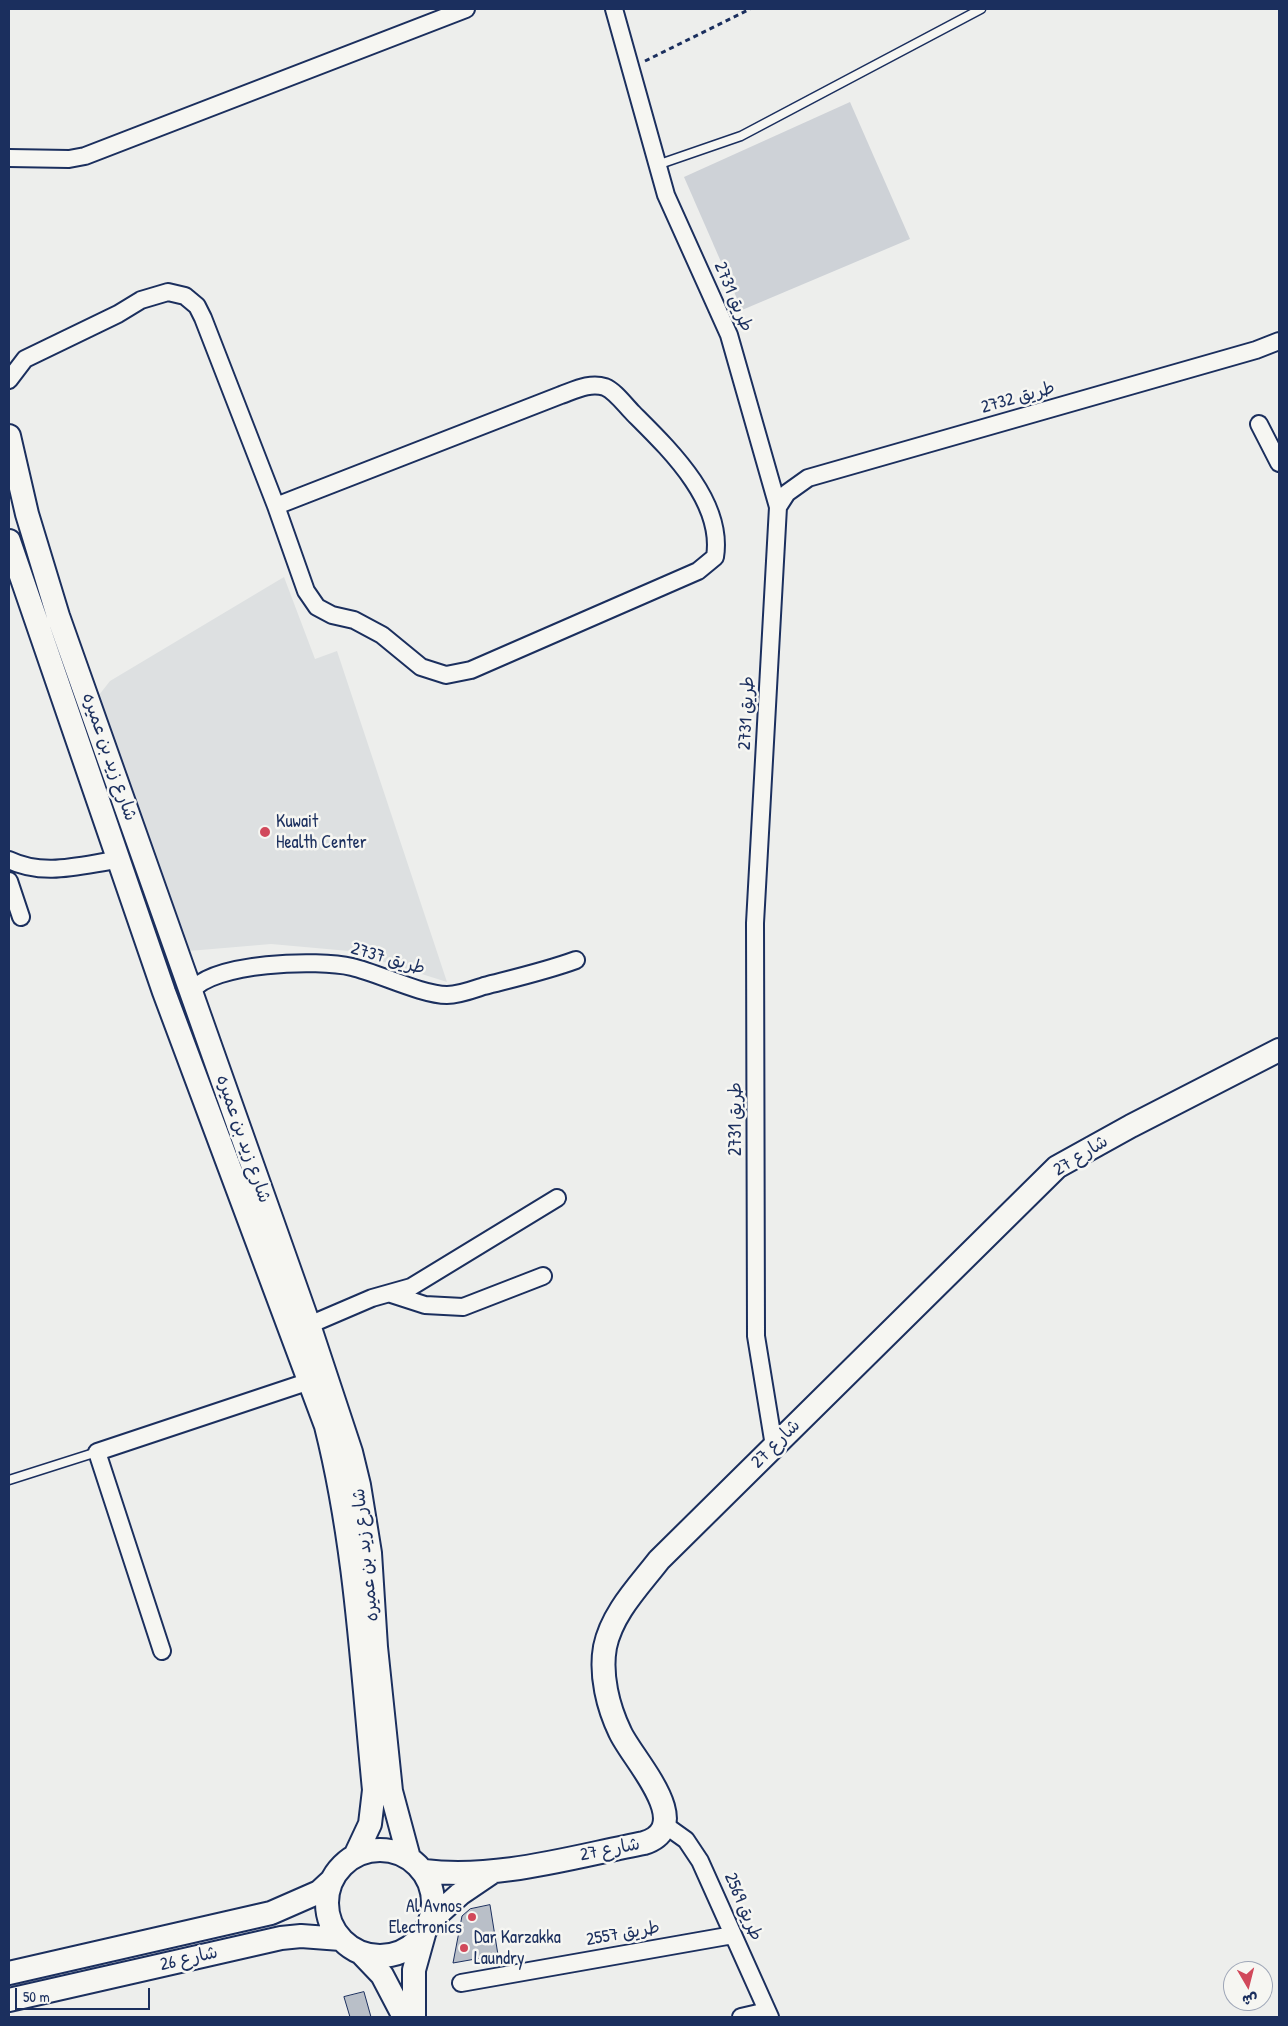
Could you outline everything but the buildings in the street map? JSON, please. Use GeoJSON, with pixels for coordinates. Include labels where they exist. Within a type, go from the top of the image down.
{"type":"FeatureCollection","features":[{"type":"Feature","properties":{"kind":"street"},"geometry":{"type":"LineString","coordinates":[[10,158],[70,159],[85,156],[466,9]]}},
{"type":"Feature","properties":{"kind":"street","name":"طريق 2731"},"geometry":{"type":"LineString","coordinates":[[614,9],[666,195],[729,335],[778,507],[755,923],[756,1336],[774,1446]]}},
{"type":"Feature","properties":{"kind":"street"},"geometry":{"type":"LineString","coordinates":[[9,380],[25,360],[118,314],[141,300],[168,292],[185,296],[197,306],[203,318],[276,506],[306,591],[317,607],[332,615],[361,624],[382,635],[421,666],[446,676],[471,670],[698,571],[715,557],[717,548],[716,532],[709,511],[694,481],[669,448],[609,389],[595,385],[561,395],[276,506]]}},
{"type":"Feature","properties":{"kind":"street","name":"طريق 2732"},"geometry":{"type":"LineString","coordinates":[[778,507],[787,492],[808,478],[1248,353],[1279,341]]}},
{"type":"Feature","properties":{"kind":"street"},"geometry":{"type":"LineString","coordinates":[[9,356],[25,360]]}},
{"type":"Feature","properties":{"kind":"street"},"geometry":{"type":"LineString","coordinates":[[1259,424],[1279,463]]}},
{"type":"Feature","properties":{"kind":"street","name":"شارع زيد بن عميره"},"geometry":{"type":"LineString","coordinates":[[9,436],[42,565],[342,1419],[359,1485],[370,1553],[387,1768],[396,1814],[417,1864]]}},
{"type":"Feature","properties":{"kind":"street","name":"شارع زيد بن عميره"},"geometry":{"type":"LineString","coordinates":[[9,541],[117,860],[164,992],[326,1426],[347,1527],[373,1780],[374,1807],[370,1824],[356,1856]]}},
{"type":"Feature","properties":{"kind":"street"},"geometry":{"type":"LineString","coordinates":[[73,727],[82,737],[101,783],[110,790],[122,793]]}},
{"type":"Feature","properties":{"kind":"street"},"geometry":{"type":"LineString","coordinates":[[9,860],[25,868],[50,870],[117,860]]}},
{"type":"Feature","properties":{"kind":"street"},"geometry":{"type":"LineString","coordinates":[[9,880],[21,918]]}},
{"type":"Feature","properties":{"kind":"street","name":"طريق 2737"},"geometry":{"type":"LineString","coordinates":[[191,992],[200,981],[222,972],[267,965],[300,963],[350,966],[446,995],[550,969],[576,960]]}},
{"type":"Feature","properties":{"kind":"street"},"geometry":{"type":"LineString","coordinates":[[164,992],[169,981],[184,970]]}},
{"type":"Feature","properties":{"kind":"street","name":"شارع 27"},"geometry":{"type":"LineString","coordinates":[[417,1864],[458,1874],[492,1872],[644,1843],[657,1837],[665,1825],[666,1818],[663,1806],[642,1766],[621,1734],[608,1701],[605,1673],[606,1647],[618,1613],[659,1560],[1057,1167],[1131,1126],[1279,1050]]}},
{"type":"Feature","properties":{"kind":"street"},"geometry":{"type":"LineString","coordinates":[[309,1325],[372,1298],[410,1287],[557,1198]]}},
{"type":"Feature","properties":{"kind":"street"},"geometry":{"type":"LineString","coordinates":[[391,1294],[425,1305],[446,1308],[463,1307],[543,1276]]}},
{"type":"Feature","properties":{"kind":"street"},"geometry":{"type":"LineString","coordinates":[[162,1651],[97,1452],[310,1381]]}},
{"type":"Feature","properties":{"kind":"street","name":"طريق 2569"},"geometry":{"type":"LineString","coordinates":[[665,1825],[676,1832],[694,1850],[707,1873],[768,2014]]}},
{"type":"Feature","properties":{"kind":"street"},"geometry":{"type":"LineString","coordinates":[[404,2017],[382,1975],[361,1953],[341,1939],[332,1926],[328,1911],[327,1896],[332,1880],[338,1871],[356,1856],[377,1850],[388,1850],[417,1864],[432,1895],[428,1927],[414,1970],[414,2017]]}},
{"type":"Feature","properties":{"kind":"street","name":"شارع 27"},"geometry":{"type":"LineString","coordinates":[[428,1927],[460,1894],[492,1872]]}},
{"type":"Feature","properties":{"kind":"street","name":"شارع 26"},"geometry":{"type":"LineString","coordinates":[[9,1973],[271,1913],[319,1892],[332,1880]]}},
{"type":"Feature","properties":{"kind":"street"},"geometry":{"type":"LineString","coordinates":[[361,1953],[389,1956],[415,1944],[428,1927]]}},
{"type":"Feature","properties":{"kind":"street","name":"طريق 2557"},"geometry":{"type":"LineString","coordinates":[[461,1983],[733,1935]]}},
{"type":"Feature","properties":{"kind":"street","name":"شارع 26"},"geometry":{"type":"LineString","coordinates":[[9,2000],[281,1938],[316,1937],[341,1939]]}},
{"type":"Feature","properties":{"kind":"street"},"geometry":{"type":"LineString","coordinates":[[741,2017],[768,2014]]}},
{"type":"Feature","properties":{"kind":"lane"},"geometry":{"type":"LineString","coordinates":[[657,165],[741,136],[981,9]]}},
{"type":"Feature","properties":{"kind":"lane"},"geometry":{"type":"LineString","coordinates":[[9,1480],[97,1452]]}},
{"type":"Feature","properties":{"kind":"path"},"geometry":{"type":"LineString","coordinates":[[630,68],[750,9]]}},
{"type":"Feature","properties":{"kind":"shaded area"},"geometry":{"type":"Polygon","coordinates":[[[850,102],[910,239],[742,310],[684,177],[850,102]]]}},
{"type":"Feature","properties":{"kind":"shaded area","name":"Kuwait Health Center"},"geometry":{"type":"Polygon","coordinates":[[[284,577],[315,659],[337,651],[447,982],[349,951],[271,944],[189,951],[179,948],[94,706],[99,695],[110,681],[284,577]]]}},
{"type":"Feature","properties":{"kind":"place","name":"Kuwait Health Center"},"geometry":{"type":"Point","coordinates":[265,832]}},
{"type":"Feature","properties":{"kind":"place","name":"Al Avnos Electronics"},"geometry":{"type":"Point","coordinates":[472,1917]}},
{"type":"Feature","properties":{"kind":"place","name":"Dar Karzakka Laundry"},"geometry":{"type":"Point","coordinates":[464,1948]}}]}
